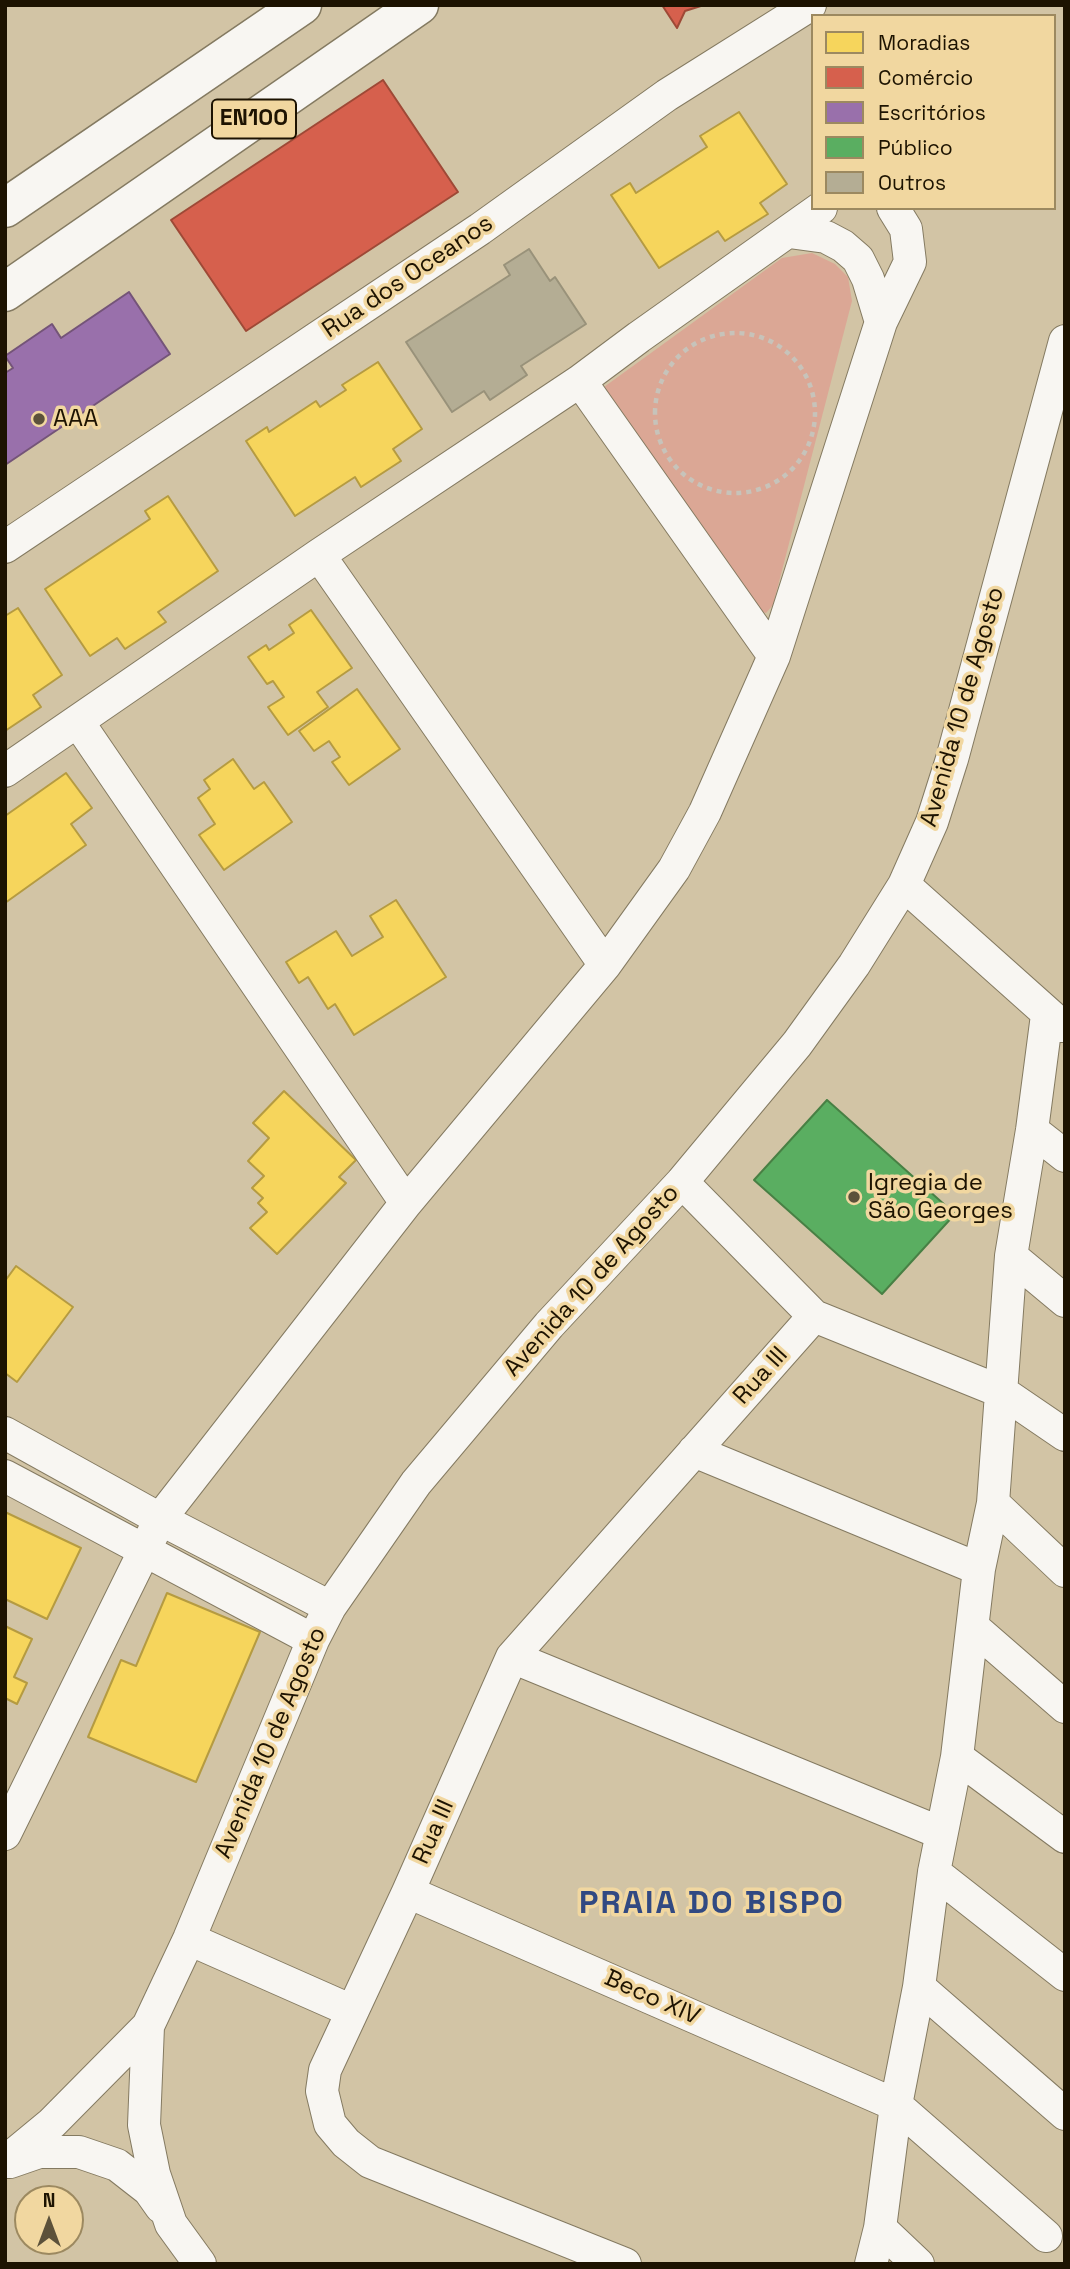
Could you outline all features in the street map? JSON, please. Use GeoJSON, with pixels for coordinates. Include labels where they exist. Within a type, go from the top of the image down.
{"type":"FeatureCollection","features":[{"type":"Feature","properties":{"kind":"main road","name":"EN100"},"geometry":{"type":"LineString","coordinates":[[5,208],[302,5]]}},
{"type":"Feature","properties":{"kind":"main road","name":"EN100"},"geometry":{"type":"LineString","coordinates":[[5,292],[419,5]]}},
{"type":"Feature","properties":{"kind":"street","name":"Rua dos Oceanos"},"geometry":{"type":"LineString","coordinates":[[5,547],[480,229],[667,95],[810,5]]}},
{"type":"Feature","properties":{"kind":"street"},"geometry":{"type":"LineString","coordinates":[[5,771],[319,555],[580,381],[818,210]]}},
{"type":"Feature","properties":{"kind":"street"},"geometry":{"type":"LineString","coordinates":[[5,1834],[160,1519],[406,1203],[605,965],[674,869],[705,812],[775,656],[881,322],[910,262],[906,229],[894,210]]}},
{"type":"Feature","properties":{"kind":"street"},"geometry":{"type":"LineString","coordinates":[[789,232],[826,237],[859,259],[881,322]]}},
{"type":"Feature","properties":{"kind":"street","name":"Avenida 10 de Agosto"},"geometry":{"type":"LineString","coordinates":[[5,2163],[52,2123],[148,2026],[189,1939],[313,1640],[330,1607],[416,1483],[549,1325],[682,1182],[797,1044],[854,965],[904,886],[932,822],[952,759],[1065,341]]}},
{"type":"Feature","properties":{"kind":"street"},"geometry":{"type":"LineString","coordinates":[[580,381],[775,656]]}},
{"type":"Feature","properties":{"kind":"street"},"geometry":{"type":"LineString","coordinates":[[319,555],[605,965]]}},
{"type":"Feature","properties":{"kind":"street"},"geometry":{"type":"LineString","coordinates":[[78,722],[406,1203]]}},
{"type":"Feature","properties":{"kind":"street"},"geometry":{"type":"LineString","coordinates":[[871,2264],[880,2228],[897,2105],[919,1987],[934,1872],[957,1756],[979,1569],[993,1503],[1011,1256],[1032,1130],[1056,1021],[904,886]]}},
{"type":"Feature","properties":{"kind":"street"},"geometry":{"type":"LineString","coordinates":[[1032,1130],[1065,1156]]}},
{"type":"Feature","properties":{"kind":"street"},"geometry":{"type":"LineString","coordinates":[[682,1182],[814,1316],[1002,1392],[1065,1435]]}},
{"type":"Feature","properties":{"kind":"street"},"geometry":{"type":"LineString","coordinates":[[1011,1256],[1065,1301]]}},
{"type":"Feature","properties":{"kind":"street","name":"Rua III"},"geometry":{"type":"LineString","coordinates":[[625,2264],[370,2162],[346,2143],[330,2124],[323,2091],[325,2070],[408,1892],[512,1657],[814,1316]]}},
{"type":"Feature","properties":{"kind":"street"},"geometry":{"type":"LineString","coordinates":[[5,1433],[160,1519],[330,1607]]}},
{"type":"Feature","properties":{"kind":"street"},"geometry":{"type":"LineString","coordinates":[[694,1451],[979,1569]]}},
{"type":"Feature","properties":{"kind":"street"},"geometry":{"type":"LineString","coordinates":[[5,1476],[313,1640]]}},
{"type":"Feature","properties":{"kind":"street"},"geometry":{"type":"LineString","coordinates":[[993,1503],[1065,1571]]}},
{"type":"Feature","properties":{"kind":"street"},"geometry":{"type":"LineString","coordinates":[[973,1627],[1065,1707]]}},
{"type":"Feature","properties":{"kind":"street"},"geometry":{"type":"LineString","coordinates":[[512,1657],[941,1833]]}},
{"type":"Feature","properties":{"kind":"street"},"geometry":{"type":"LineString","coordinates":[[957,1756],[1065,1837]]}},
{"type":"Feature","properties":{"kind":"street"},"geometry":{"type":"LineString","coordinates":[[934,1872],[1065,1975]]}},
{"type":"Feature","properties":{"kind":"street","name":"Beco XIV"},"geometry":{"type":"LineString","coordinates":[[408,1892],[897,2105],[1046,2236]]}},
{"type":"Feature","properties":{"kind":"street"},"geometry":{"type":"LineString","coordinates":[[189,1939],[352,2011]]}},
{"type":"Feature","properties":{"kind":"street"},"geometry":{"type":"LineString","coordinates":[[919,1987],[1065,2114]]}},
{"type":"Feature","properties":{"kind":"street"},"geometry":{"type":"LineString","coordinates":[[148,2026],[144,2124],[154,2174],[181,2264]]}},
{"type":"Feature","properties":{"kind":"street"},"geometry":{"type":"LineString","coordinates":[[5,2163],[38,2152],[79,2152],[117,2165],[149,2190],[200,2264]]}},
{"type":"Feature","properties":{"kind":"street"},"geometry":{"type":"LineString","coordinates":[[880,2228],[918,2264]]}},
{"type":"Feature","properties":{"kind":"path"},"geometry":{"type":"LineString","coordinates":[[718,334],[755,334],[781,346],[801,365],[813,391],[816,419],[809,446],[793,469],[770,486],[743,493],[714,491],[689,479],[668,459],[657,434],[654,406],[661,379],[677,356],[700,340],[718,334]]}},
{"type":"Feature","properties":{"kind":"shaded area"},"geometry":{"type":"Polygon","coordinates":[[[812,253],[835,264],[848,277],[852,301],[773,605],[766,613],[753,609],[604,387],[782,258],[812,253]]]}},
{"type":"Feature","properties":{"kind":"building: Moradias"},"geometry":{"type":"Polygon","coordinates":[[[739,112],[787,184],[760,203],[768,214],[725,241],[718,231],[659,268],[611,195],[630,183],[636,193],[707,147],[700,136],[739,112]]]}},
{"type":"Feature","properties":{"kind":"building: Moradias"},"geometry":{"type":"Polygon","coordinates":[[[378,362],[422,429],[393,449],[401,461],[361,487],[355,477],[295,516],[246,441],[267,427],[269,432],[316,401],[320,407],[346,390],[342,385],[378,362]]]}},
{"type":"Feature","properties":{"kind":"building: Moradias"},"geometry":{"type":"Polygon","coordinates":[[[168,496],[218,571],[158,612],[166,622],[125,649],[117,638],[90,656],[45,589],[150,519],[145,511],[168,496]]]}},
{"type":"Feature","properties":{"kind":"building: Moradias"},"geometry":{"type":"Polygon","coordinates":[[[18,608],[62,675],[33,695],[41,707],[5,731],[5,616],[18,608]]]}},
{"type":"Feature","properties":{"kind":"building: Moradias"},"geometry":{"type":"Polygon","coordinates":[[[311,610],[352,668],[317,692],[328,707],[288,735],[268,707],[284,697],[273,681],[267,684],[248,657],[266,645],[269,650],[294,633],[289,625],[311,610]]]}},
{"type":"Feature","properties":{"kind":"building: Moradias"},"geometry":{"type":"Polygon","coordinates":[[[357,689],[400,749],[349,785],[332,762],[340,757],[329,741],[314,751],[299,731],[357,689]]]}},
{"type":"Feature","properties":{"kind":"building: Moradias"},"geometry":{"type":"Polygon","coordinates":[[[233,759],[254,789],[264,782],[292,822],[224,870],[199,835],[215,824],[198,798],[210,789],[204,780],[233,759]]]}},
{"type":"Feature","properties":{"kind":"building: Moradias"},"geometry":{"type":"Polygon","coordinates":[[[66,773],[92,808],[71,824],[86,845],[5,903],[5,816],[66,773]]]}},
{"type":"Feature","properties":{"kind":"building: Moradias"},"geometry":{"type":"Polygon","coordinates":[[[396,900],[446,977],[354,1035],[335,1004],[328,1009],[308,977],[299,983],[286,962],[336,931],[352,956],[383,937],[370,916],[396,900]]]}},
{"type":"Feature","properties":{"kind":"building: Moradias"},"geometry":{"type":"Polygon","coordinates":[[[284,1091],[356,1160],[339,1177],[346,1183],[277,1254],[250,1228],[267,1212],[258,1203],[263,1198],[252,1188],[264,1176],[248,1161],[269,1138],[253,1123],[284,1091]]]}},
{"type":"Feature","properties":{"kind":"building: Moradias"},"geometry":{"type":"Polygon","coordinates":[[[16,1266],[73,1307],[17,1382],[5,1373],[5,1281],[16,1266]]]}},
{"type":"Feature","properties":{"kind":"building: Moradias"},"geometry":{"type":"Polygon","coordinates":[[[5,1512],[81,1548],[47,1619],[5,1599],[5,1512]]]}},
{"type":"Feature","properties":{"kind":"building: Moradias"},"geometry":{"type":"Polygon","coordinates":[[[167,1593],[260,1632],[196,1782],[88,1737],[121,1660],[136,1666],[167,1593]]]}},
{"type":"Feature","properties":{"kind":"building: Moradias"},"geometry":{"type":"Polygon","coordinates":[[[5,1626],[32,1639],[14,1677],[27,1683],[17,1704],[5,1698],[5,1626]]]}},
{"type":"Feature","properties":{"kind":"building: Comércio"},"geometry":{"type":"Polygon","coordinates":[[[662,5],[704,5],[685,11],[677,28],[662,5]]]}},
{"type":"Feature","properties":{"kind":"building: Comércio"},"geometry":{"type":"Polygon","coordinates":[[[383,80],[458,192],[246,331],[171,220],[383,80]]]}},
{"type":"Feature","properties":{"kind":"building: Escritórios","name":"AAA"},"geometry":{"type":"Polygon","coordinates":[[[129,292],[170,354],[5,465],[5,373],[13,368],[5,356],[52,324],[61,338],[129,292]]]}},
{"type":"Feature","properties":{"kind":"building: Público","name":"Igregia de São Georges"},"geometry":{"type":"Polygon","coordinates":[[[827,1100],[955,1214],[882,1294],[754,1180],[827,1100]]]}},
{"type":"Feature","properties":{"kind":"building: Outros"},"geometry":{"type":"Polygon","coordinates":[[[529,249],[550,281],[555,277],[586,324],[521,366],[527,375],[490,400],[484,391],[452,412],[406,342],[510,275],[504,265],[529,249]]]}},
{"type":"Feature","properties":{"kind":"place","name":"AAA"},"geometry":{"type":"Point","coordinates":[39,419]}},
{"type":"Feature","properties":{"kind":"place","name":"Igregia de São Georges"},"geometry":{"type":"Point","coordinates":[854,1197]}},
{"type":"Feature","properties":{"kind":"district","name":"PRAIA DO BISPO"},"geometry":{"type":"Point","coordinates":[712,1904]}}]}
